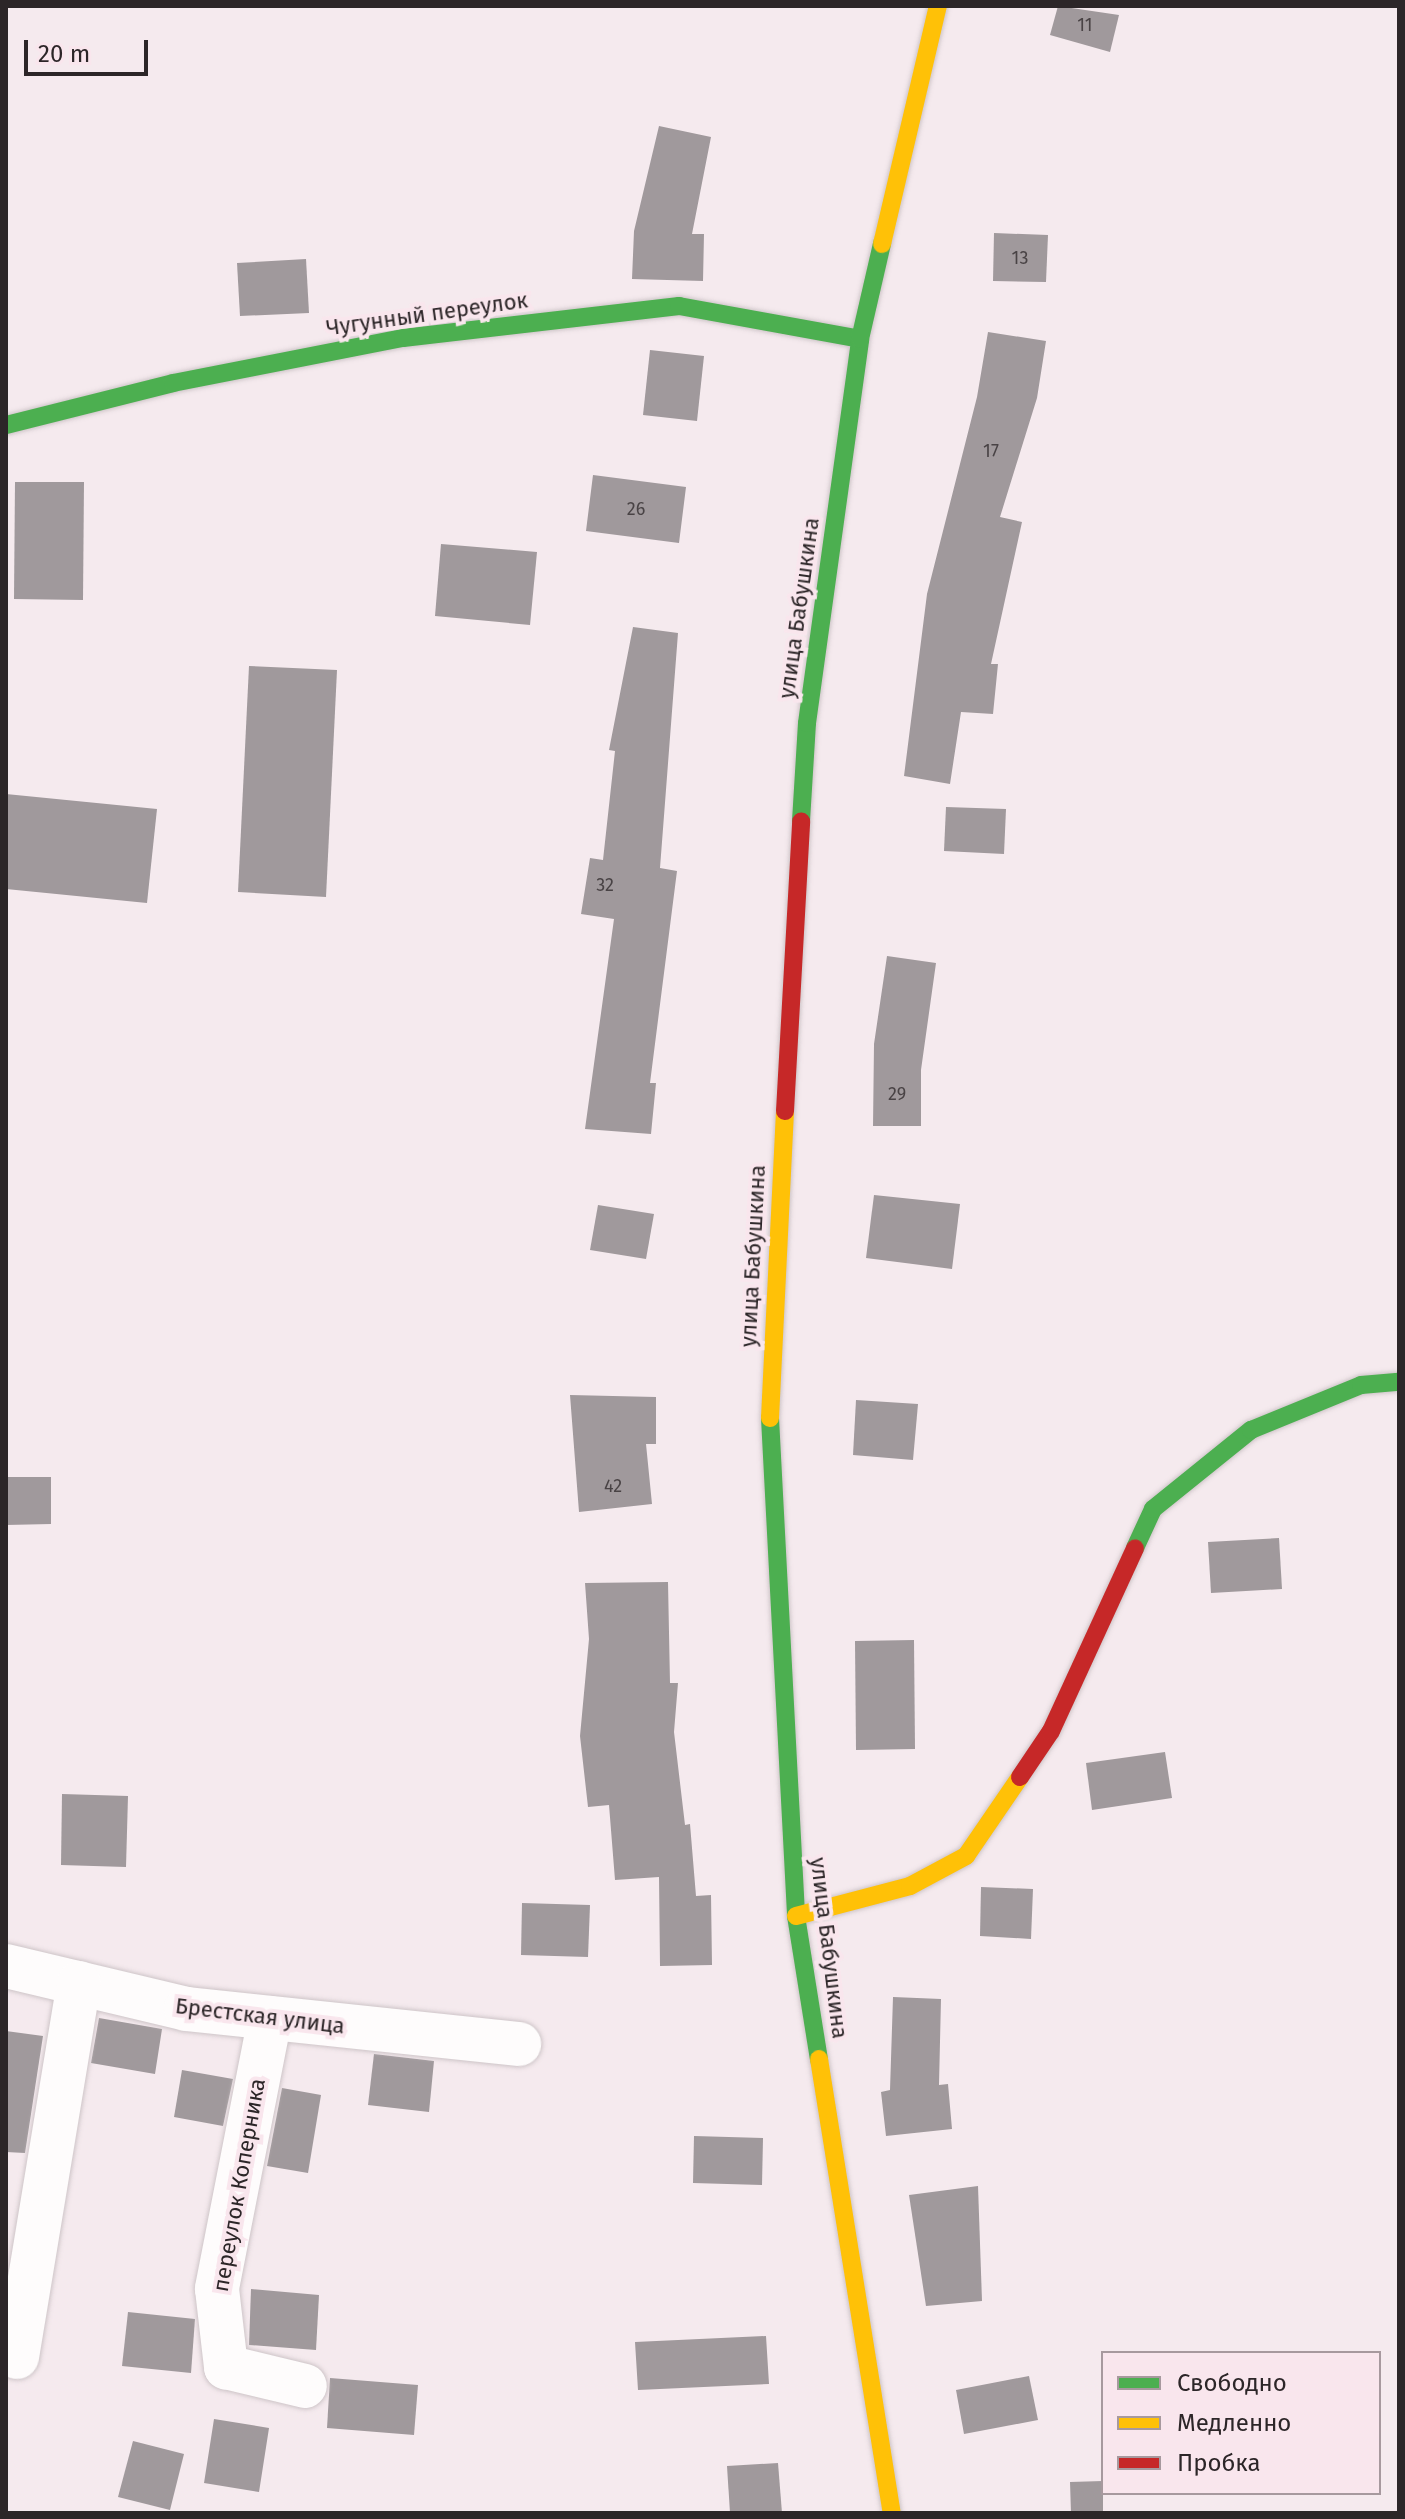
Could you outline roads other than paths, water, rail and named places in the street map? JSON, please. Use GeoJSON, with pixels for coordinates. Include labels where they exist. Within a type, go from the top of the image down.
{"type":"FeatureCollection","features":[{"type":"Feature","properties":{"kind":"street","name":"улица Бабушкина"},"geometry":{"type":"LineString","coordinates":[[892,2513],[796,1916],[769,1395],[807,723],[860,339],[938,6]]}},
{"type":"Feature","properties":{"kind":"street","name":"Чугунный переулок"},"geometry":{"type":"LineString","coordinates":[[6,425],[173,383],[403,338],[679,306],[860,339]]}},
{"type":"Feature","properties":{"kind":"street"},"geometry":{"type":"LineString","coordinates":[[796,1916],[910,1886],[966,1856],[1051,1731],[1153,1509],[1251,1430],[1361,1385],[1399,1382]]}},
{"type":"Feature","properties":{"kind":"street","name":"Брестская улица"},"geometry":{"type":"LineString","coordinates":[[6,1966],[186,2009],[519,2044]]}},
{"type":"Feature","properties":{"kind":"street"},"geometry":{"type":"LineString","coordinates":[[17,2357],[79,1983]]}},
{"type":"Feature","properties":{"kind":"street","name":"переулок Коперника"},"geometry":{"type":"LineString","coordinates":[[270,2018],[217,2289],[226,2367],[305,2386]]}}]}
